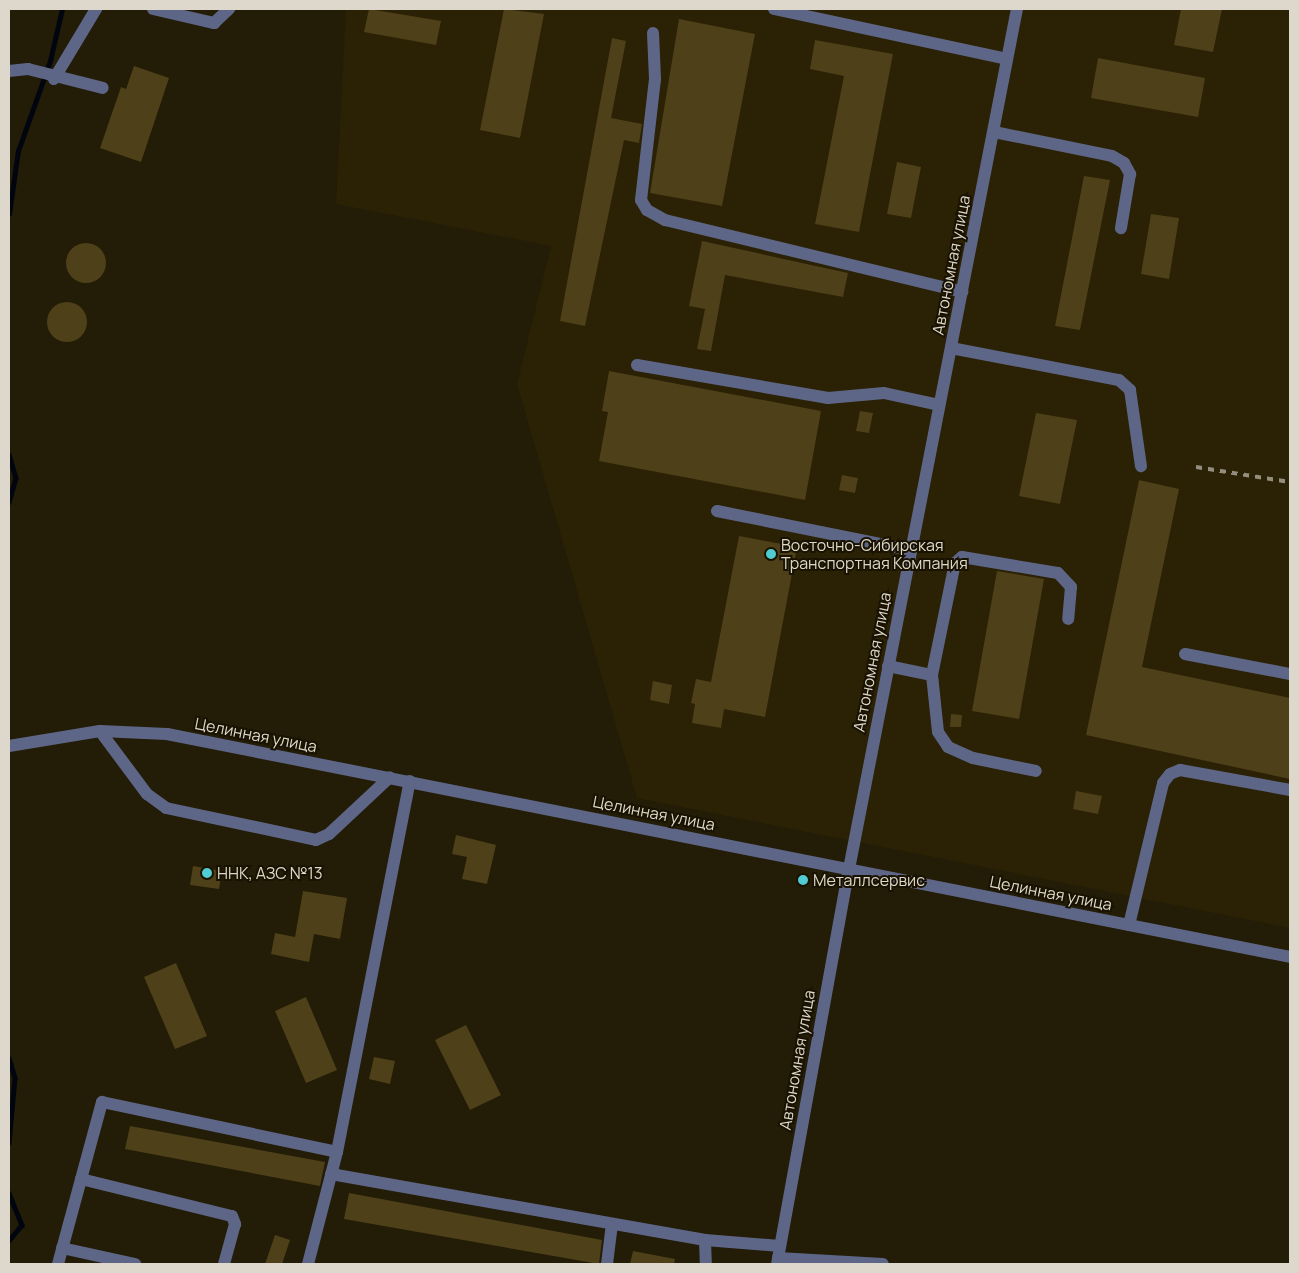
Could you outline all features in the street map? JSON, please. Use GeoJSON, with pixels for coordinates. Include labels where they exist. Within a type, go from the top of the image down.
{"type":"FeatureCollection","features":[{"type":"Feature","properties":{"kind":"street"},"geometry":{"type":"LineString","coordinates":[[54,78],[96,9]]}},
{"type":"Feature","properties":{"kind":"street"},"geometry":{"type":"LineString","coordinates":[[153,9],[214,23],[229,9]]}},
{"type":"Feature","properties":{"kind":"street"},"geometry":{"type":"LineString","coordinates":[[774,9],[1007,59]]}},
{"type":"Feature","properties":{"kind":"street","name":"Автономная улица"},"geometry":{"type":"LineString","coordinates":[[779,1256],[848,869],[1017,9]]}},
{"type":"Feature","properties":{"kind":"street"},"geometry":{"type":"LineString","coordinates":[[653,33],[655,80],[640,200],[648,210],[665,220],[962,292]]}},
{"type":"Feature","properties":{"kind":"street"},"geometry":{"type":"LineString","coordinates":[[9,71],[28,69],[54,78],[104,88]]}},
{"type":"Feature","properties":{"kind":"street"},"geometry":{"type":"LineString","coordinates":[[994,132],[1112,156],[1124,163],[1130,174],[1121,228]]}},
{"type":"Feature","properties":{"kind":"street"},"geometry":{"type":"LineString","coordinates":[[951,348],[1119,380],[1130,390],[1141,466]]}},
{"type":"Feature","properties":{"kind":"street"},"geometry":{"type":"LineString","coordinates":[[637,365],[828,398],[884,393],[940,405]]}},
{"type":"Feature","properties":{"kind":"street"},"geometry":{"type":"LineString","coordinates":[[717,511],[911,550]]}},
{"type":"Feature","properties":{"kind":"street"},"geometry":{"type":"LineString","coordinates":[[1036,771],[973,758],[942,740],[932,675],[955,563],[962,558],[1058,573],[1071,587],[1068,619]]}},
{"type":"Feature","properties":{"kind":"street"},"geometry":{"type":"LineString","coordinates":[[1185,654],[1290,674]]}},
{"type":"Feature","properties":{"kind":"street"},"geometry":{"type":"LineString","coordinates":[[888,666],[932,675]]}},
{"type":"Feature","properties":{"kind":"street"},"geometry":{"type":"LineString","coordinates":[[100,731],[148,794],[166,808],[316,840],[329,834],[390,778]]}},
{"type":"Feature","properties":{"kind":"street","name":"Целинная улица"},"geometry":{"type":"LineString","coordinates":[[9,746],[100,731],[167,734],[1290,957]]}},
{"type":"Feature","properties":{"kind":"street"},"geometry":{"type":"LineString","coordinates":[[1129,925],[1163,783],[1170,774],[1180,770],[1290,790]]}},
{"type":"Feature","properties":{"kind":"street"},"geometry":{"type":"LineString","coordinates":[[308,1264],[337,1152],[410,781]]}},
{"type":"Feature","properties":{"kind":"street"},"geometry":{"type":"LineString","coordinates":[[58,1264],[102,1102],[337,1152]]}},
{"type":"Feature","properties":{"kind":"street"},"geometry":{"type":"LineString","coordinates":[[331,1174],[705,1240],[779,1256],[883,1264]]}},
{"type":"Feature","properties":{"kind":"street"},"geometry":{"type":"LineString","coordinates":[[81,1179],[232,1216],[235,1224],[224,1264]]}},
{"type":"Feature","properties":{"kind":"street"},"geometry":{"type":"LineString","coordinates":[[607,1264],[612,1224]]}},
{"type":"Feature","properties":{"kind":"street"},"geometry":{"type":"LineString","coordinates":[[705,1240],[706,1264]]}},
{"type":"Feature","properties":{"kind":"street"},"geometry":{"type":"LineString","coordinates":[[62,1248],[135,1264]]}},
{"type":"Feature","properties":{"kind":"shaded area"},"geometry":{"type":"Polygon","coordinates":[[[346,9],[1290,9],[1290,928],[637,798],[517,384],[551,246],[336,204],[346,9]]]}},
{"type":"Feature","properties":{"kind":"building"},"geometry":{"type":"Polygon","coordinates":[[[369,9],[441,21],[436,45],[364,32],[369,9]]]}},
{"type":"Feature","properties":{"kind":"building"},"geometry":{"type":"Polygon","coordinates":[[[504,9],[544,14],[520,138],[480,130],[504,9]]]}},
{"type":"Feature","properties":{"kind":"building"},"geometry":{"type":"Polygon","coordinates":[[[1181,9],[1222,9],[1213,52],[1174,45],[1181,9]]]}},
{"type":"Feature","properties":{"kind":"building"},"geometry":{"type":"Polygon","coordinates":[[[679,19],[755,34],[722,206],[650,193],[679,19]]]}},
{"type":"Feature","properties":{"kind":"building"},"geometry":{"type":"Polygon","coordinates":[[[612,38],[626,41],[611,118],[642,124],[639,143],[624,140],[585,326],[560,321],[612,38]]]}},
{"type":"Feature","properties":{"kind":"building"},"geometry":{"type":"Polygon","coordinates":[[[815,40],[893,54],[859,232],[815,224],[844,76],[810,69],[815,40]]]}},
{"type":"Feature","properties":{"kind":"building"},"geometry":{"type":"Polygon","coordinates":[[[1098,58],[1205,78],[1198,117],[1091,98],[1098,58]]]}},
{"type":"Feature","properties":{"kind":"building"},"geometry":{"type":"Polygon","coordinates":[[[134,66],[169,78],[141,162],[100,148],[121,87],[126,89],[134,66]]]}},
{"type":"Feature","properties":{"kind":"building"},"geometry":{"type":"Polygon","coordinates":[[[897,162],[921,167],[911,218],[887,214],[897,162]]]}},
{"type":"Feature","properties":{"kind":"building"},"geometry":{"type":"Polygon","coordinates":[[[1084,176],[1110,180],[1080,330],[1055,326],[1084,176]]]}},
{"type":"Feature","properties":{"kind":"building"},"geometry":{"type":"Polygon","coordinates":[[[1151,214],[1179,218],[1169,279],[1141,274],[1151,214]]]}},
{"type":"Feature","properties":{"kind":"building"},"geometry":{"type":"Polygon","coordinates":[[[702,241],[848,273],[843,297],[725,275],[711,351],[697,349],[705,309],[689,306],[702,241]]]}},
{"type":"Feature","properties":{"kind":"building"},"geometry":{"type":"Polygon","coordinates":[[[90,243],[97,246],[103,252],[106,263],[105,271],[97,280],[90,283],[82,283],[75,280],[67,271],[66,259],[69,252],[78,244],[90,243]]]}},
{"type":"Feature","properties":{"kind":"building"},"geometry":{"type":"Polygon","coordinates":[[[71,302],[78,305],[84,311],[87,322],[86,330],[78,339],[71,342],[63,342],[56,339],[48,330],[47,318],[50,311],[59,303],[71,302]]]}},
{"type":"Feature","properties":{"kind":"building"},"geometry":{"type":"Polygon","coordinates":[[[609,371],[821,411],[805,500],[599,461],[608,412],[602,411],[609,371]]]}},
{"type":"Feature","properties":{"kind":"building"},"geometry":{"type":"Polygon","coordinates":[[[860,411],[873,413],[869,433],[856,431],[860,411]]]}},
{"type":"Feature","properties":{"kind":"building"},"geometry":{"type":"Polygon","coordinates":[[[1036,413],[1077,420],[1060,504],[1019,496],[1036,413]]]}},
{"type":"Feature","properties":{"kind":"building"},"geometry":{"type":"Polygon","coordinates":[[[842,475],[858,478],[855,493],[839,490],[842,475]]]}},
{"type":"Feature","properties":{"kind":"building"},"geometry":{"type":"Polygon","coordinates":[[[1139,480],[1179,489],[1142,667],[1290,698],[1290,779],[1086,735],[1139,480]]]}},
{"type":"Feature","properties":{"kind":"building"},"geometry":{"type":"Polygon","coordinates":[[[739,536],[797,547],[765,717],[724,709],[721,728],[692,723],[695,704],[691,703],[696,679],[711,682],[739,536]]]}},
{"type":"Feature","properties":{"kind":"building"},"geometry":{"type":"Polygon","coordinates":[[[997,571],[1044,579],[1019,719],[972,711],[997,571]]]}},
{"type":"Feature","properties":{"kind":"building"},"geometry":{"type":"Polygon","coordinates":[[[653,681],[672,685],[669,704],[650,700],[653,681]]]}},
{"type":"Feature","properties":{"kind":"building"},"geometry":{"type":"Polygon","coordinates":[[[951,714],[962,715],[961,727],[950,727],[951,714]]]}},
{"type":"Feature","properties":{"kind":"building"},"geometry":{"type":"Polygon","coordinates":[[[1076,791],[1102,796],[1098,814],[1073,809],[1076,791]]]}},
{"type":"Feature","properties":{"kind":"building"},"geometry":{"type":"Polygon","coordinates":[[[456,835],[496,845],[487,884],[462,879],[467,857],[452,854],[456,835]]]}},
{"type":"Feature","properties":{"kind":"building"},"geometry":{"type":"Polygon","coordinates":[[[193,866],[222,871],[219,889],[190,885],[193,866]]]}},
{"type":"Feature","properties":{"kind":"building"},"geometry":{"type":"Polygon","coordinates":[[[303,891],[347,898],[340,939],[314,934],[309,962],[271,954],[275,933],[295,937],[303,891]]]}},
{"type":"Feature","properties":{"kind":"building"},"geometry":{"type":"Polygon","coordinates":[[[176,963],[207,1036],[175,1049],[144,977],[176,963]]]}},
{"type":"Feature","properties":{"kind":"building"},"geometry":{"type":"Polygon","coordinates":[[[306,997],[337,1070],[306,1083],[275,1011],[306,997]]]}},
{"type":"Feature","properties":{"kind":"building"},"geometry":{"type":"Polygon","coordinates":[[[466,1025],[501,1095],[470,1110],[435,1040],[466,1025]]]}},
{"type":"Feature","properties":{"kind":"building"},"geometry":{"type":"Polygon","coordinates":[[[374,1057],[395,1061],[390,1084],[369,1079],[374,1057]]]}},
{"type":"Feature","properties":{"kind":"building"},"geometry":{"type":"Polygon","coordinates":[[[130,1126],[325,1162],[320,1186],[125,1149],[130,1126]]]}},
{"type":"Feature","properties":{"kind":"building"},"geometry":{"type":"Polygon","coordinates":[[[349,1193],[602,1240],[599,1264],[344,1219],[349,1193]]]}},
{"type":"Feature","properties":{"kind":"building"},"geometry":{"type":"Polygon","coordinates":[[[275,1235],[290,1240],[282,1264],[265,1264],[275,1235]]]}},
{"type":"Feature","properties":{"kind":"building"},"geometry":{"type":"Polygon","coordinates":[[[633,1251],[675,1259],[674,1264],[630,1264],[633,1251]]]}},
{"type":"Feature","properties":{"kind":"waterway"},"geometry":{"type":"LineString","coordinates":[[9,214],[18,151],[50,61],[62,9]]}},
{"type":"Feature","properties":{"kind":"waterway"},"geometry":{"type":"LineString","coordinates":[[9,454],[16,478],[9,502]]}},
{"type":"Feature","properties":{"kind":"waterway"},"geometry":{"type":"LineString","coordinates":[[9,1058],[15,1078],[9,1143]]}},
{"type":"Feature","properties":{"kind":"waterway"},"geometry":{"type":"LineString","coordinates":[[9,1193],[22,1225],[9,1241]]}},
{"type":"Feature","properties":{"kind":"railway"},"geometry":{"type":"LineString","coordinates":[[1196,467],[1290,482]]}},
{"type":"Feature","properties":{"kind":"place","name":"Восточно-Сибирская Транспортная Компания"},"geometry":{"type":"Point","coordinates":[771,554]}},
{"type":"Feature","properties":{"kind":"place","name":"ННК, АЗС №13"},"geometry":{"type":"Point","coordinates":[207,873]}},
{"type":"Feature","properties":{"kind":"place","name":"Металлсервис"},"geometry":{"type":"Point","coordinates":[803,880]}}]}
